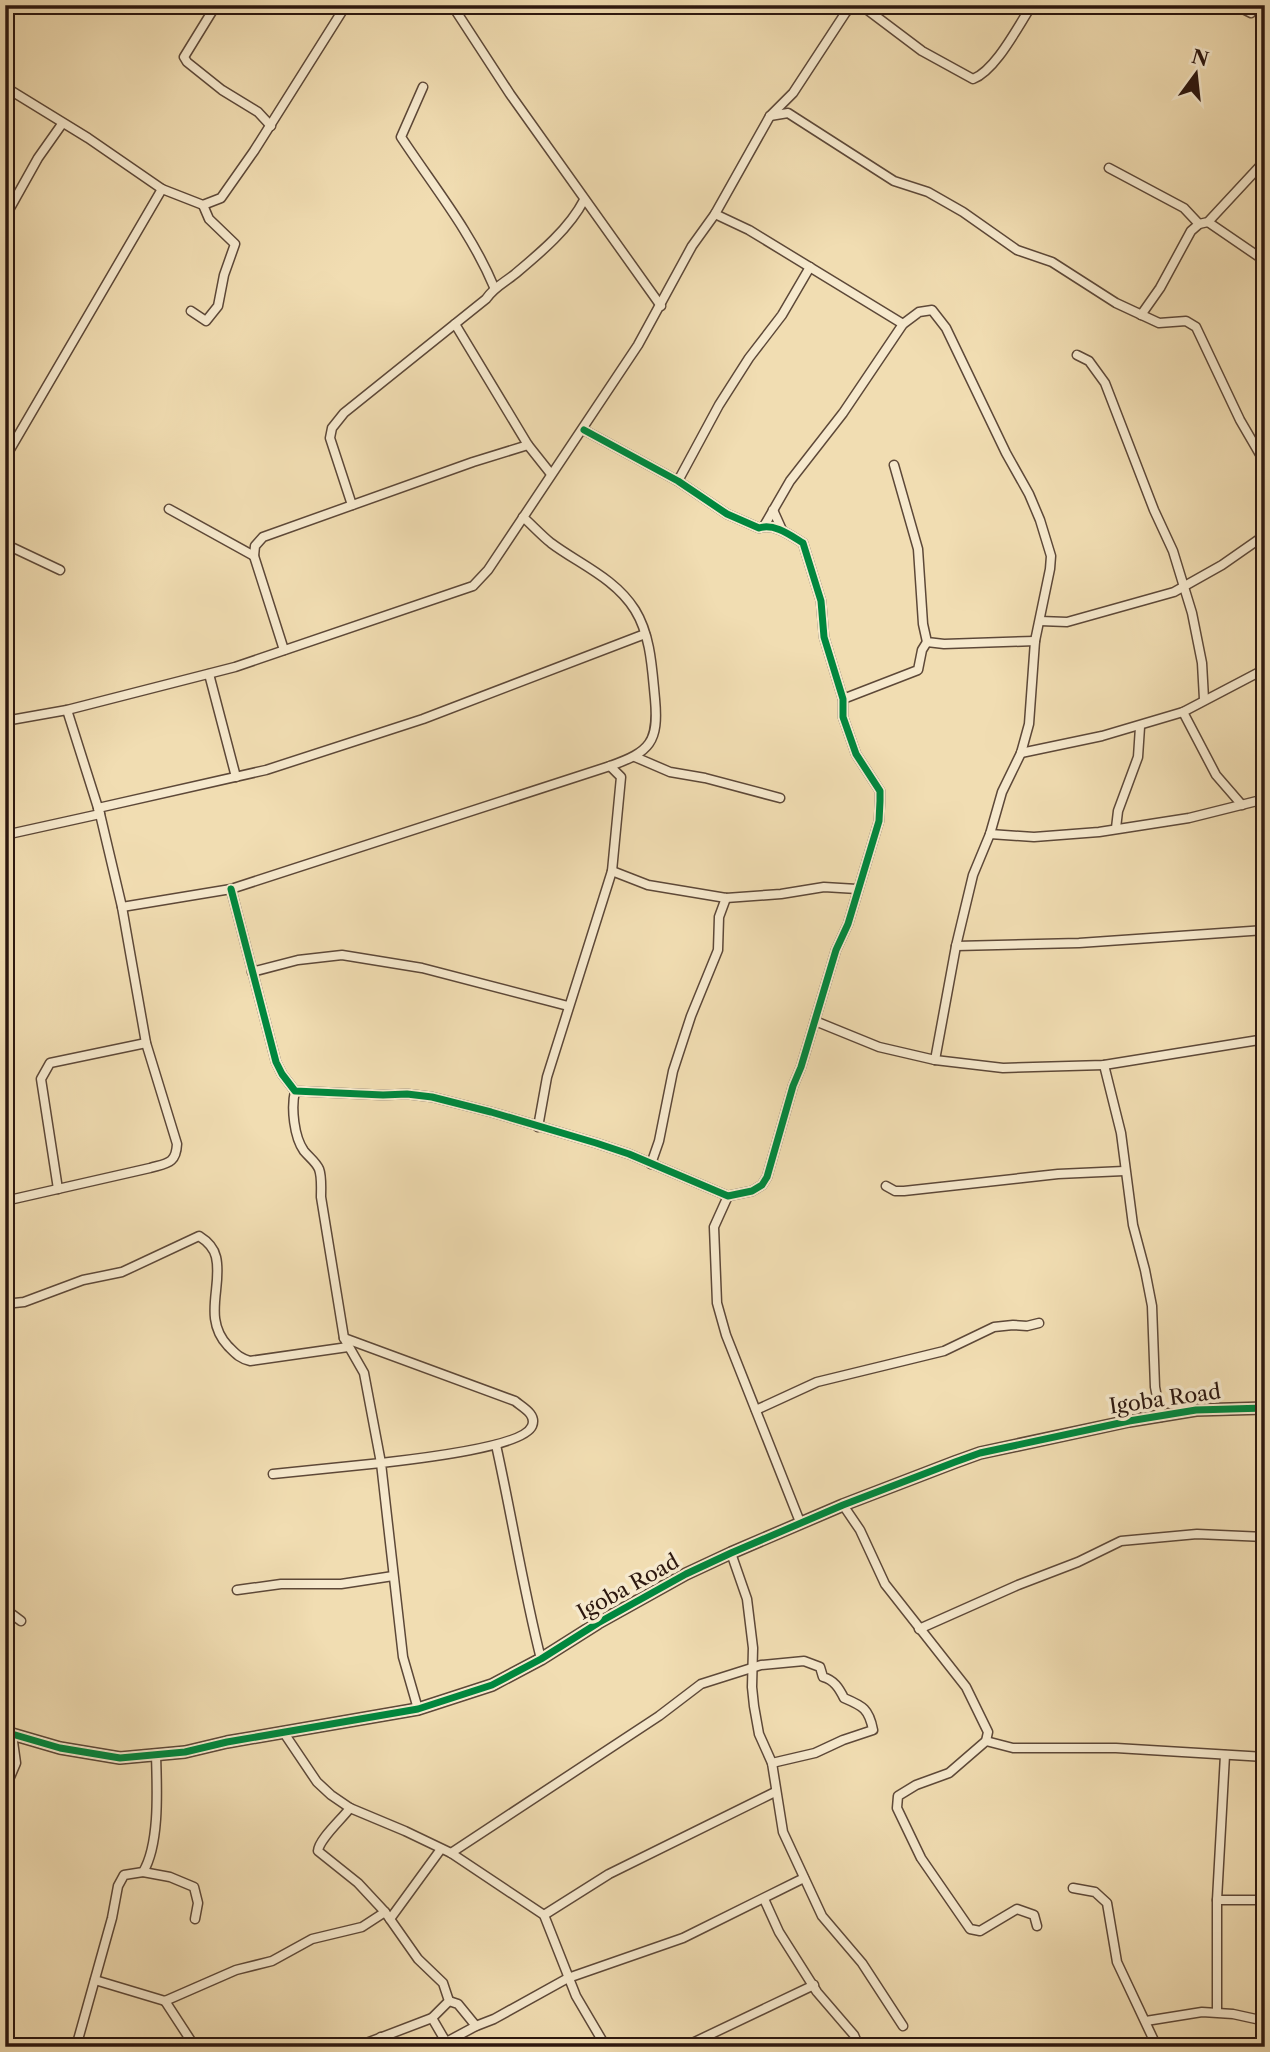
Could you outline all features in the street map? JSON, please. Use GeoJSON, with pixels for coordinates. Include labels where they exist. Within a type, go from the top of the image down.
{"type":"FeatureCollection","features":[{"type":"Feature","properties":{"kind":"street"},"geometry":{"type":"LineString","coordinates":[[216,5],[184,57],[222,90],[258,112],[271,126]]}},
{"type":"Feature","properties":{"kind":"street"},"geometry":{"type":"LineString","coordinates":[[5,87],[88,138],[162,189],[203,205],[221,198],[271,126],[346,5]]}},
{"type":"Feature","properties":{"kind":"street"},"geometry":{"type":"LineString","coordinates":[[452,5],[509,94],[661,306]]}},
{"type":"Feature","properties":{"kind":"street"},"geometry":{"type":"LineString","coordinates":[[7,718],[68,710],[209,674],[473,586],[488,570],[583,430],[661,306],[692,246],[715,214],[770,116],[793,93],[846,12],[854,5]]}},
{"type":"Feature","properties":{"kind":"street"},"geometry":{"type":"LineString","coordinates":[[861,5],[922,51],[973,79],[982,75],[1017,30],[1031,5]]}},
{"type":"Feature","properties":{"kind":"street"},"geometry":{"type":"LineString","coordinates":[[1235,5],[1251,13],[1255,5]]}},
{"type":"Feature","properties":{"kind":"street"},"geometry":{"type":"LineString","coordinates":[[422,88],[401,137],[456,214],[484,263],[494,288]]}},
{"type":"Feature","properties":{"kind":"street"},"geometry":{"type":"LineString","coordinates":[[770,116],[788,113],[894,181],[928,192],[963,212],[1017,250],[1052,262],[1116,303],[1159,323],[1186,321],[1196,327],[1236,411],[1265,463]]}},
{"type":"Feature","properties":{"kind":"street"},"geometry":{"type":"LineString","coordinates":[[5,217],[38,158],[62,124]]}},
{"type":"Feature","properties":{"kind":"street"},"geometry":{"type":"LineString","coordinates":[[1141,315],[1160,288],[1191,231],[1204,223],[1260,166]]}},
{"type":"Feature","properties":{"kind":"street"},"geometry":{"type":"LineString","coordinates":[[1109,168],[1184,208],[1265,261]]}},
{"type":"Feature","properties":{"kind":"street"},"geometry":{"type":"LineString","coordinates":[[5,458],[162,189]]}},
{"type":"Feature","properties":{"kind":"street"},"geometry":{"type":"LineString","coordinates":[[352,505],[330,438],[332,428],[344,413],[486,299],[494,288],[513,276],[577,214],[584,200]]}},
{"type":"Feature","properties":{"kind":"street"},"geometry":{"type":"LineString","coordinates":[[191,311],[206,321],[218,306],[224,275],[235,244],[209,219],[203,205]]}},
{"type":"Feature","properties":{"kind":"street"},"geometry":{"type":"LineString","coordinates":[[715,214],[749,230],[903,324]]}},
{"type":"Feature","properties":{"kind":"street"},"geometry":{"type":"LineString","coordinates":[[677,481],[719,405],[749,358],[782,315],[810,267]]}},
{"type":"Feature","properties":{"kind":"street"},"geometry":{"type":"LineString","coordinates":[[764,526],[790,481],[843,413],[903,324],[927,309],[932,310],[938,315],[1029,494],[1051,556],[1035,640],[1029,724],[1021,753],[1002,792],[990,834],[973,875],[956,946],[935,1060]]}},
{"type":"Feature","properties":{"kind":"street"},"geometry":{"type":"LineString","coordinates":[[455,324],[528,446],[551,474]]}},
{"type":"Feature","properties":{"kind":"street"},"geometry":{"type":"LineString","coordinates":[[1077,355],[1089,361],[1105,383],[1184,585],[1202,663],[1204,699]]}},
{"type":"Feature","properties":{"kind":"street"},"geometry":{"type":"LineString","coordinates":[[295,1091],[407,1094],[491,1112],[596,1143],[728,1196],[752,1191],[762,1185],[767,1177],[793,1086],[836,950],[848,924],[879,821],[880,791],[856,754],[844,717],[843,699],[824,637],[821,601],[803,542],[782,530],[764,526],[759,528],[738,520],[677,481],[583,430]]}},
{"type":"Feature","properties":{"kind":"street"},"geometry":{"type":"LineString","coordinates":[[284,650],[254,556],[255,546],[263,537],[473,462],[528,446]]}},
{"type":"Feature","properties":{"kind":"street"},"geometry":{"type":"LineString","coordinates":[[894,465],[918,549],[923,624],[928,642]]}},
{"type":"Feature","properties":{"kind":"street"},"geometry":{"type":"LineString","coordinates":[[169,509],[254,556]]}},
{"type":"Feature","properties":{"kind":"street"},"geometry":{"type":"LineString","coordinates":[[773,510],[782,530]]}},
{"type":"Feature","properties":{"kind":"street"},"geometry":{"type":"LineString","coordinates":[[122,906],[231,889],[610,766],[635,757],[646,749],[651,740],[656,714],[651,655],[635,610],[595,571],[550,542],[523,517]]}},
{"type":"Feature","properties":{"kind":"street"},"geometry":{"type":"LineString","coordinates":[[1040,621],[1067,622],[1174,592],[1222,565],[1265,535]]}},
{"type":"Feature","properties":{"kind":"street"},"geometry":{"type":"LineString","coordinates":[[5,544],[60,570]]}},
{"type":"Feature","properties":{"kind":"street"},"geometry":{"type":"LineString","coordinates":[[5,835],[266,770],[423,719],[645,634]]}},
{"type":"Feature","properties":{"kind":"street"},"geometry":{"type":"LineString","coordinates":[[928,642],[944,644],[1035,640]]}},
{"type":"Feature","properties":{"kind":"street"},"geometry":{"type":"LineString","coordinates":[[843,699],[918,670],[922,650],[928,642]]}},
{"type":"Feature","properties":{"kind":"street"},"geometry":{"type":"LineString","coordinates":[[1021,753],[1140,727],[1183,712],[1265,669]]}},
{"type":"Feature","properties":{"kind":"street"},"geometry":{"type":"LineString","coordinates":[[209,674],[236,777]]}},
{"type":"Feature","properties":{"kind":"street"},"geometry":{"type":"LineString","coordinates":[[5,1201],[170,1162],[176,1155],[177,1144],[146,1043],[122,906],[99,811],[68,710]]}},
{"type":"Feature","properties":{"kind":"street"},"geometry":{"type":"LineString","coordinates":[[1183,712],[1216,775],[1242,805]]}},
{"type":"Feature","properties":{"kind":"street"},"geometry":{"type":"LineString","coordinates":[[1116,828],[1118,811],[1138,757],[1140,727]]}},
{"type":"Feature","properties":{"kind":"street"},"geometry":{"type":"LineString","coordinates":[[635,757],[670,772],[705,778],[779,798]]}},
{"type":"Feature","properties":{"kind":"street"},"geometry":{"type":"LineString","coordinates":[[538,1127],[547,1077],[612,871],[621,777],[610,766]]}},
{"type":"Feature","properties":{"kind":"street"},"geometry":{"type":"LineString","coordinates":[[990,834],[1034,837],[1099,832],[1189,818],[1265,799]]}},
{"type":"Feature","properties":{"kind":"street"},"geometry":{"type":"LineString","coordinates":[[612,871],[648,885],[726,898],[781,894],[824,887],[857,890]]}},
{"type":"Feature","properties":{"kind":"street"},"geometry":{"type":"LineString","coordinates":[[231,889],[276,1062],[295,1091],[293,1108],[299,1142],[318,1166],[320,1173],[321,1197],[344,1338],[364,1373],[381,1463],[403,1657],[418,1710]]}},
{"type":"Feature","properties":{"kind":"street"},"geometry":{"type":"LineString","coordinates":[[651,1164],[659,1141],[673,1071],[691,1016],[718,950],[719,917],[726,898]]}},
{"type":"Feature","properties":{"kind":"street"},"geometry":{"type":"LineString","coordinates":[[956,946],[1079,943],[1265,930]]}},
{"type":"Feature","properties":{"kind":"street"},"geometry":{"type":"LineString","coordinates":[[251,972],[298,960],[342,955],[422,968],[568,1006]]}},
{"type":"Feature","properties":{"kind":"street"},"geometry":{"type":"LineString","coordinates":[[815,1021],[879,1047],[935,1060],[1003,1068],[1104,1065],[1265,1039]]}},
{"type":"Feature","properties":{"kind":"street"},"geometry":{"type":"LineString","coordinates":[[58,1189],[41,1079],[45,1069],[50,1063],[146,1043]]}},
{"type":"Feature","properties":{"kind":"street"},"geometry":{"type":"LineString","coordinates":[[1104,1065],[1121,1133],[1132,1225],[1152,1306],[1155,1387],[1161,1417]]}},
{"type":"Feature","properties":{"kind":"street"},"geometry":{"type":"LineString","coordinates":[[886,1186],[895,1191],[904,1191],[1058,1174],[1124,1171]]}},
{"type":"Feature","properties":{"kind":"street"},"geometry":{"type":"LineString","coordinates":[[728,1196],[714,1227],[717,1303],[726,1335],[800,1522]]}},
{"type":"Feature","properties":{"kind":"street"},"geometry":{"type":"LineString","coordinates":[[5,1304],[24,1302],[83,1280],[122,1272],[199,1237],[205,1240],[216,1254],[214,1312],[223,1340],[239,1358],[258,1360],[348,1347]]}},
{"type":"Feature","properties":{"kind":"street"},"geometry":{"type":"LineString","coordinates":[[755,1410],[817,1382],[944,1351],[995,1327],[1039,1323]]}},
{"type":"Feature","properties":{"kind":"street"},"geometry":{"type":"LineString","coordinates":[[273,1474],[381,1463],[496,1445],[524,1435],[532,1427],[531,1415],[515,1401],[344,1338]]}},
{"type":"Feature","properties":{"kind":"street","name":"Igoba Road"},"geometry":{"type":"LineString","coordinates":[[9,1733],[89,1754],[120,1758],[185,1752],[418,1710],[492,1685],[686,1574],[731,1552],[800,1522],[980,1453],[1129,1421],[1196,1410],[1265,1408]]}},
{"type":"Feature","properties":{"kind":"street"},"geometry":{"type":"LineString","coordinates":[[496,1445],[513,1521],[525,1594],[541,1659]]}},
{"type":"Feature","properties":{"kind":"street"},"geometry":{"type":"LineString","coordinates":[[843,1505],[860,1530],[885,1584],[966,1687],[988,1732],[986,1741],[948,1773],[916,1785],[898,1796],[897,1808],[922,1858],[970,1929],[980,1931],[1017,1909],[1034,1915],[1037,1926]]}},
{"type":"Feature","properties":{"kind":"street"},"geometry":{"type":"LineString","coordinates":[[919,1629],[1121,1541],[1197,1535],[1265,1537]]}},
{"type":"Feature","properties":{"kind":"street"},"geometry":{"type":"LineString","coordinates":[[731,1552],[747,1599],[752,1631],[752,1687],[759,1734],[772,1763],[783,1832],[822,1916],[862,1963],[903,2026]]}},
{"type":"Feature","properties":{"kind":"street"},"geometry":{"type":"LineString","coordinates":[[237,1590],[281,1584],[341,1584],[393,1576]]}},
{"type":"Feature","properties":{"kind":"street"},"geometry":{"type":"LineString","coordinates":[[5,1609],[21,1620]]}},
{"type":"Feature","properties":{"kind":"street"},"geometry":{"type":"LineString","coordinates":[[450,1853],[659,1716],[701,1684],[753,1667],[804,1661],[820,1667],[823,1677],[829,1678],[839,1687],[844,1698],[870,1713],[873,1730],[815,1753],[772,1763]]}},
{"type":"Feature","properties":{"kind":"street"},"geometry":{"type":"LineString","coordinates":[[5,1788],[16,1763],[9,1733]]}},
{"type":"Feature","properties":{"kind":"street"},"geometry":{"type":"LineString","coordinates":[[284,1733],[317,1782],[331,1795],[351,1808],[450,1853],[544,1915],[568,1978],[606,2047]]}},
{"type":"Feature","properties":{"kind":"street"},"geometry":{"type":"LineString","coordinates":[[986,1741],[1013,1748],[1116,1748],[1265,1757]]}},
{"type":"Feature","properties":{"kind":"street"},"geometry":{"type":"LineString","coordinates":[[143,1872],[151,1849],[157,1788],[156,1755]]}},
{"type":"Feature","properties":{"kind":"street"},"geometry":{"type":"LineString","coordinates":[[1217,2012],[1217,1900],[1225,1755]]}},
{"type":"Feature","properties":{"kind":"street"},"geometry":{"type":"LineString","coordinates":[[544,1915],[609,1874],[775,1792]]}},
{"type":"Feature","properties":{"kind":"street"},"geometry":{"type":"LineString","coordinates":[[351,1808],[320,1843],[318,1851],[358,1883],[388,1915],[418,1959],[443,1983],[449,2001]]}},
{"type":"Feature","properties":{"kind":"street"},"geometry":{"type":"LineString","coordinates":[[165,2001],[236,1970],[272,1961],[312,1939],[362,1927],[388,1915],[441,1849]]}},
{"type":"Feature","properties":{"kind":"street"},"geometry":{"type":"LineString","coordinates":[[76,2047],[112,1918],[118,1886],[124,1875],[143,1872],[170,1877],[194,1887],[198,1903],[195,1919]]}},
{"type":"Feature","properties":{"kind":"street"},"geometry":{"type":"LineString","coordinates":[[437,2047],[568,1978],[683,1938],[804,1878]]}},
{"type":"Feature","properties":{"kind":"street"},"geometry":{"type":"LineString","coordinates":[[1073,1888],[1095,1892],[1107,1903],[1117,1962],[1157,2047]]}},
{"type":"Feature","properties":{"kind":"street"},"geometry":{"type":"LineString","coordinates":[[764,1899],[779,1932],[826,2004],[854,2035],[859,2047]]}},
{"type":"Feature","properties":{"kind":"street"},"geometry":{"type":"LineString","coordinates":[[1217,1900],[1265,1900]]}},
{"type":"Feature","properties":{"kind":"street"},"geometry":{"type":"LineString","coordinates":[[95,1980],[165,2001],[195,2047]]}},
{"type":"Feature","properties":{"kind":"street"},"geometry":{"type":"LineString","coordinates":[[684,2047],[814,1985]]}},
{"type":"Feature","properties":{"kind":"street"},"geometry":{"type":"LineString","coordinates":[[356,2047],[432,2018],[449,2001]]}},
{"type":"Feature","properties":{"kind":"street"},"geometry":{"type":"LineString","coordinates":[[449,2001],[458,2004],[476,2026]]}},
{"type":"Feature","properties":{"kind":"street"},"geometry":{"type":"LineString","coordinates":[[1146,2021],[1202,2012],[1217,2012],[1265,2021]]}},
{"type":"Feature","properties":{"kind":"street"},"geometry":{"type":"LineString","coordinates":[[432,2018],[446,2042]]}},
{"type":"Feature","properties":{"kind":"street"},"geometry":{"type":"LineString","coordinates":[[381,2036],[383,2047]]}},
{"type":"Feature","properties":{"kind":"cycle path"},"geometry":{"type":"LineString","coordinates":[[231,889],[276,1062],[295,1091],[432,1097],[629,1154],[728,1196],[752,1191],[762,1185],[767,1177],[793,1086],[836,950],[848,924],[879,821],[880,791],[856,754],[843,717],[843,699],[824,637],[821,601],[803,543],[776,528],[759,528],[727,514],[678,481],[584,430]]}},
{"type":"Feature","properties":{"kind":"cycle path"},"geometry":{"type":"LineString","coordinates":[[5,1732],[60,1748],[120,1758],[185,1752],[227,1742],[418,1709],[492,1685],[686,1574],[731,1553],[843,1505],[980,1453],[1129,1421],[1196,1410],[1265,1408]]}}]}
